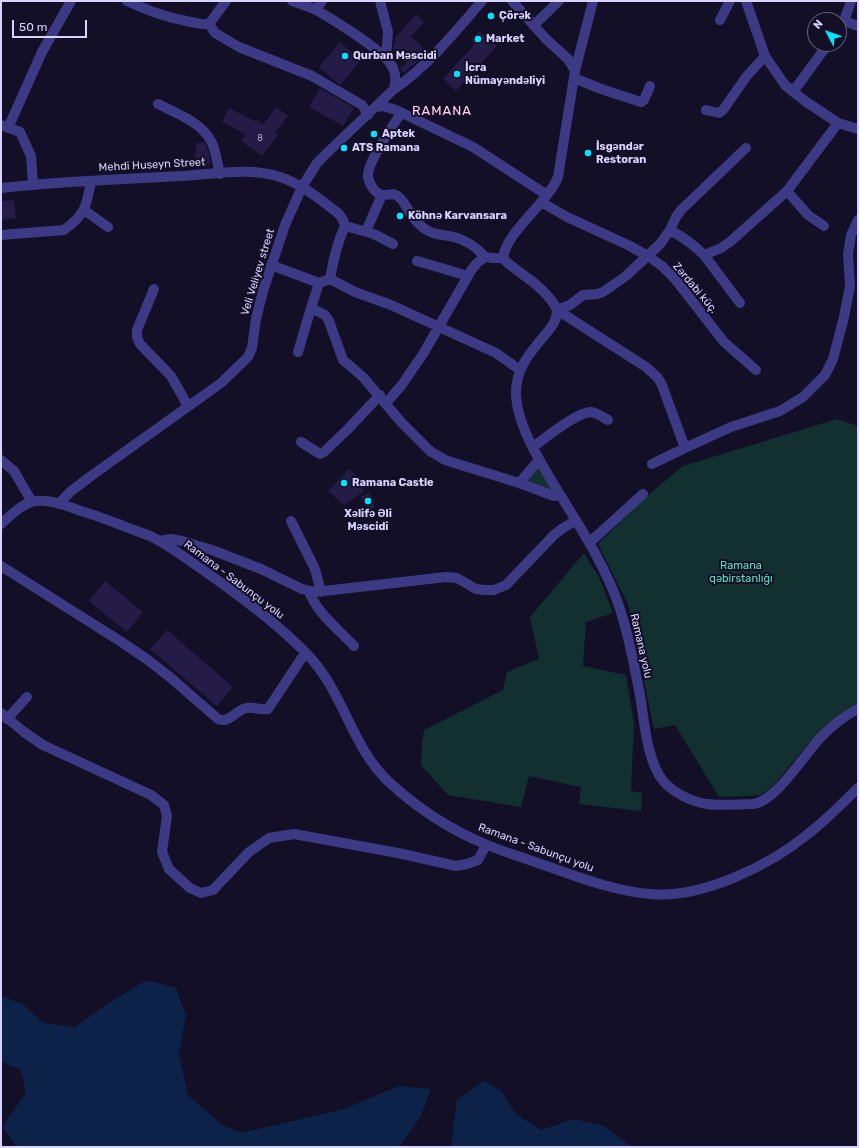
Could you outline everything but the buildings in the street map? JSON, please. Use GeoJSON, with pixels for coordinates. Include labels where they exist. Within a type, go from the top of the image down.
{"type":"FeatureCollection","features":[{"type":"Feature","properties":{"kind":"street"},"geometry":{"type":"LineString","coordinates":[[33,184],[31,156],[20,132],[4,126],[42,52],[71,1]]}},
{"type":"Feature","properties":{"kind":"street"},"geometry":{"type":"LineString","coordinates":[[127,1],[144,10],[174,20],[201,25],[209,24],[226,1]]}},
{"type":"Feature","properties":{"kind":"street"},"geometry":{"type":"LineString","coordinates":[[292,1],[316,10],[354,34],[386,58],[393,68],[396,76],[394,90]]}},
{"type":"Feature","properties":{"kind":"street"},"geometry":{"type":"LineString","coordinates":[[316,10],[322,1]]}},
{"type":"Feature","properties":{"kind":"street"},"geometry":{"type":"LineString","coordinates":[[380,1],[388,32],[386,58]]}},
{"type":"Feature","properties":{"kind":"street"},"geometry":{"type":"LineString","coordinates":[[376,107],[394,90],[411,78],[439,50],[482,1]]}},
{"type":"Feature","properties":{"kind":"street"},"geometry":{"type":"LineString","coordinates":[[512,1],[568,60],[575,74],[601,90],[641,102],[644,100],[650,86]]}},
{"type":"Feature","properties":{"kind":"street"},"geometry":{"type":"LineString","coordinates":[[534,25],[559,1]]}},
{"type":"Feature","properties":{"kind":"street"},"geometry":{"type":"LineString","coordinates":[[502,258],[504,249],[511,239],[544,199],[555,183],[560,169],[575,74],[593,1]]}},
{"type":"Feature","properties":{"kind":"street"},"geometry":{"type":"LineString","coordinates":[[720,20],[730,1]]}},
{"type":"Feature","properties":{"kind":"street"},"geometry":{"type":"LineString","coordinates":[[746,1],[765,56],[780,79],[793,92],[838,123],[858,129]]}},
{"type":"Feature","properties":{"kind":"street"},"geometry":{"type":"LineString","coordinates":[[847,12],[851,1]]}},
{"type":"Feature","properties":{"kind":"street"},"geometry":{"type":"LineString","coordinates":[[209,24],[215,33],[238,47],[312,76],[325,83],[362,105],[368,115]]}},
{"type":"Feature","properties":{"kind":"street"},"geometry":{"type":"LineString","coordinates":[[847,25],[858,26]]}},
{"type":"Feature","properties":{"kind":"street"},"geometry":{"type":"LineString","coordinates":[[793,92],[822,52]]}},
{"type":"Feature","properties":{"kind":"street"},"geometry":{"type":"LineString","coordinates":[[706,110],[719,113],[723,110],[750,72],[765,56]]}},
{"type":"Feature","properties":{"kind":"street"},"geometry":{"type":"LineString","coordinates":[[158,104],[190,121],[204,131],[211,141],[220,174]]}},
{"type":"Feature","properties":{"kind":"street","name":"Zərdabi küç."},"geometry":{"type":"LineString","coordinates":[[376,107],[383,106],[389,108],[473,147],[566,217],[593,228],[648,256],[675,279],[724,342],[756,370]]}},
{"type":"Feature","properties":{"kind":"street","name":"Veli Veliyev street"},"geometry":{"type":"LineString","coordinates":[[59,504],[70,492],[229,376],[242,364],[251,352],[257,314],[271,265],[285,225],[302,187],[317,163],[376,107]]}},
{"type":"Feature","properties":{"kind":"street"},"geometry":{"type":"LineString","coordinates":[[401,113],[369,166],[368,178],[378,194],[394,194],[400,198],[417,223],[429,232],[437,235],[461,239],[473,246],[485,257],[502,258],[505,262],[523,274],[555,305],[558,310],[646,367],[658,378],[685,448]]}},
{"type":"Feature","properties":{"kind":"street"},"geometry":{"type":"LineString","coordinates":[[704,255],[721,248],[731,241],[787,191],[838,123]]}},
{"type":"Feature","properties":{"kind":"street"},"geometry":{"type":"LineString","coordinates":[[558,310],[570,306],[583,295],[603,292],[626,276],[660,244],[681,210],[746,148]]}},
{"type":"Feature","properties":{"kind":"street","name":"Mehdi Huseyn Street"},"geometry":{"type":"LineString","coordinates":[[1,188],[91,180],[264,173],[281,177],[302,187],[339,214],[345,226]]}},
{"type":"Feature","properties":{"kind":"street"},"geometry":{"type":"LineString","coordinates":[[1,235],[64,230],[72,224],[84,210],[88,201],[91,180]]}},
{"type":"Feature","properties":{"kind":"street"},"geometry":{"type":"LineString","coordinates":[[787,191],[808,215],[824,226]]}},
{"type":"Feature","properties":{"kind":"street"},"geometry":{"type":"LineString","coordinates":[[366,231],[382,195]]}},
{"type":"Feature","properties":{"kind":"street"},"geometry":{"type":"LineString","coordinates":[[84,210],[108,227]]}},
{"type":"Feature","properties":{"kind":"street"},"geometry":{"type":"LineString","coordinates":[[652,464],[731,427],[780,411],[803,398],[825,375],[833,359],[844,317],[850,286],[848,254],[851,235],[858,220]]}},
{"type":"Feature","properties":{"kind":"street"},"geometry":{"type":"LineString","coordinates":[[330,279],[332,265],[340,236],[345,226],[366,231],[394,244]]}},
{"type":"Feature","properties":{"kind":"street"},"geometry":{"type":"LineString","coordinates":[[670,230],[692,244],[704,255],[740,303]]}},
{"type":"Feature","properties":{"kind":"street"},"geometry":{"type":"LineString","coordinates":[[301,442],[320,454],[324,452],[383,399],[401,386],[416,365],[468,276],[477,263],[485,257]]}},
{"type":"Feature","properties":{"kind":"street"},"geometry":{"type":"LineString","coordinates":[[417,262],[468,276]]}},
{"type":"Feature","properties":{"kind":"street"},"geometry":{"type":"LineString","coordinates":[[271,265],[319,283],[330,279],[355,292],[391,305],[438,328],[496,353],[520,370]]}},
{"type":"Feature","properties":{"kind":"street"},"geometry":{"type":"LineString","coordinates":[[298,352],[319,283]]}},
{"type":"Feature","properties":{"kind":"street"},"geometry":{"type":"LineString","coordinates":[[154,289],[137,330],[137,337],[140,344],[171,376],[188,406]]}},
{"type":"Feature","properties":{"kind":"street"},"geometry":{"type":"LineString","coordinates":[[311,308],[325,315],[329,321],[343,360],[363,377],[401,422],[436,456],[554,496],[560,495]]}},
{"type":"Feature","properties":{"kind":"street","name":"Ramana yolu"},"geometry":{"type":"LineString","coordinates":[[558,310],[554,325],[530,353],[520,370],[517,383],[518,406],[539,460],[589,543],[610,582],[625,624],[633,655],[651,759],[663,781],[681,795],[707,804],[755,804],[765,800],[781,785],[820,737],[832,726],[858,709]]}},
{"type":"Feature","properties":{"kind":"street"},"geometry":{"type":"LineString","coordinates":[[533,447],[568,422],[585,413],[593,412],[608,420]]}},
{"type":"Feature","properties":{"kind":"street"},"geometry":{"type":"LineString","coordinates":[[1,460],[14,471],[32,502],[23,506],[1,524]]}},
{"type":"Feature","properties":{"kind":"street"},"geometry":{"type":"LineString","coordinates":[[519,483],[539,460]]}},
{"type":"Feature","properties":{"kind":"street"},"geometry":{"type":"LineString","coordinates":[[589,543],[643,494]]}},
{"type":"Feature","properties":{"kind":"street","name":"Ramana - Sabunçu yolu"},"geometry":{"type":"LineString","coordinates":[[32,502],[49,502],[59,504],[138,531],[159,541],[179,554],[258,611],[305,653],[326,678],[364,751],[374,766],[388,781],[417,805],[455,830],[486,845],[572,875],[622,890],[651,894],[677,894],[705,888],[760,865],[790,847],[827,818],[858,788]]}},
{"type":"Feature","properties":{"kind":"street"},"geometry":{"type":"LineString","coordinates":[[291,521],[314,569],[321,592]]}},
{"type":"Feature","properties":{"kind":"street"},"geometry":{"type":"LineString","coordinates":[[159,541],[171,539],[212,550],[261,569],[309,591],[321,592],[446,577],[457,578],[476,589],[494,590],[506,585],[554,535],[576,521]]}},
{"type":"Feature","properties":{"kind":"street"},"geometry":{"type":"LineString","coordinates":[[1,566],[120,641],[171,678],[218,719],[226,720],[243,709],[250,707],[263,710],[268,709],[305,653]]}},
{"type":"Feature","properties":{"kind":"street"},"geometry":{"type":"LineString","coordinates":[[309,591],[312,600],[354,646]]}},
{"type":"Feature","properties":{"kind":"street"},"geometry":{"type":"LineString","coordinates":[[27,697],[4,716],[43,745],[151,795],[164,805],[167,816],[162,852],[169,869],[190,888],[201,893],[213,890],[249,852],[269,838],[294,834],[398,853],[456,866],[478,860],[486,845]]}},
{"type":"Feature","properties":{"kind":"green space","name":"Ramana qəbirstanlığı"},"geometry":{"type":"Polygon","coordinates":[[[837,419],[858,426],[858,703],[840,714],[823,728],[767,791],[754,796],[719,797],[675,725],[654,729],[628,604],[598,544],[647,496],[683,466],[837,419]]]}},
{"type":"Feature","properties":{"kind":"green space"},"geometry":{"type":"Polygon","coordinates":[[[539,467],[551,488],[548,491],[525,481],[539,467]]]}},
{"type":"Feature","properties":{"kind":"green space"},"geometry":{"type":"Polygon","coordinates":[[[584,553],[600,579],[613,613],[586,622],[583,666],[626,675],[634,723],[631,791],[642,793],[641,811],[579,804],[581,787],[529,776],[521,807],[448,795],[421,765],[424,730],[503,690],[507,672],[539,659],[530,617],[584,553]]]}},
{"type":"Feature","properties":{"kind":"water"},"geometry":{"type":"Polygon","coordinates":[[[150,981],[176,988],[186,1015],[179,1054],[188,1095],[221,1124],[241,1133],[344,1109],[399,1086],[431,1089],[421,1116],[399,1147],[17,1147],[3,1128],[8,1118],[26,1093],[21,1070],[1,1061],[1,996],[23,1004],[43,1023],[75,1027],[107,1004],[143,982],[150,981]]]}},
{"type":"Feature","properties":{"kind":"water"},"geometry":{"type":"Polygon","coordinates":[[[484,1081],[501,1091],[516,1114],[541,1130],[574,1119],[604,1126],[632,1147],[451,1147],[457,1100],[484,1081]]]}},
{"type":"Feature","properties":{"kind":"place","name":"Çörək"},"geometry":{"type":"Point","coordinates":[491,16]}},
{"type":"Feature","properties":{"kind":"place","name":"Market"},"geometry":{"type":"Point","coordinates":[478,39]}},
{"type":"Feature","properties":{"kind":"place","name":"Qurban Məscidi"},"geometry":{"type":"Point","coordinates":[345,56]}},
{"type":"Feature","properties":{"kind":"place","name":"İcra Nümayəndəliyi"},"geometry":{"type":"Point","coordinates":[457,74]}},
{"type":"Feature","properties":{"kind":"place","name":"Aptek"},"geometry":{"type":"Point","coordinates":[374,134]}},
{"type":"Feature","properties":{"kind":"place","name":"ATS Ramana"},"geometry":{"type":"Point","coordinates":[344,148]}},
{"type":"Feature","properties":{"kind":"place","name":"İsgəndər Restoran"},"geometry":{"type":"Point","coordinates":[588,153]}},
{"type":"Feature","properties":{"kind":"place","name":"Köhnə Karvansara"},"geometry":{"type":"Point","coordinates":[400,216]}},
{"type":"Feature","properties":{"kind":"place","name":"Ramana Castle"},"geometry":{"type":"Point","coordinates":[344,483]}},
{"type":"Feature","properties":{"kind":"place","name":"Xəlifə Əli Məscidi"},"geometry":{"type":"Point","coordinates":[368,501]}},
{"type":"Feature","properties":{"kind":"district","name":"RAMANA"},"geometry":{"type":"Point","coordinates":[442,111]}}]}
